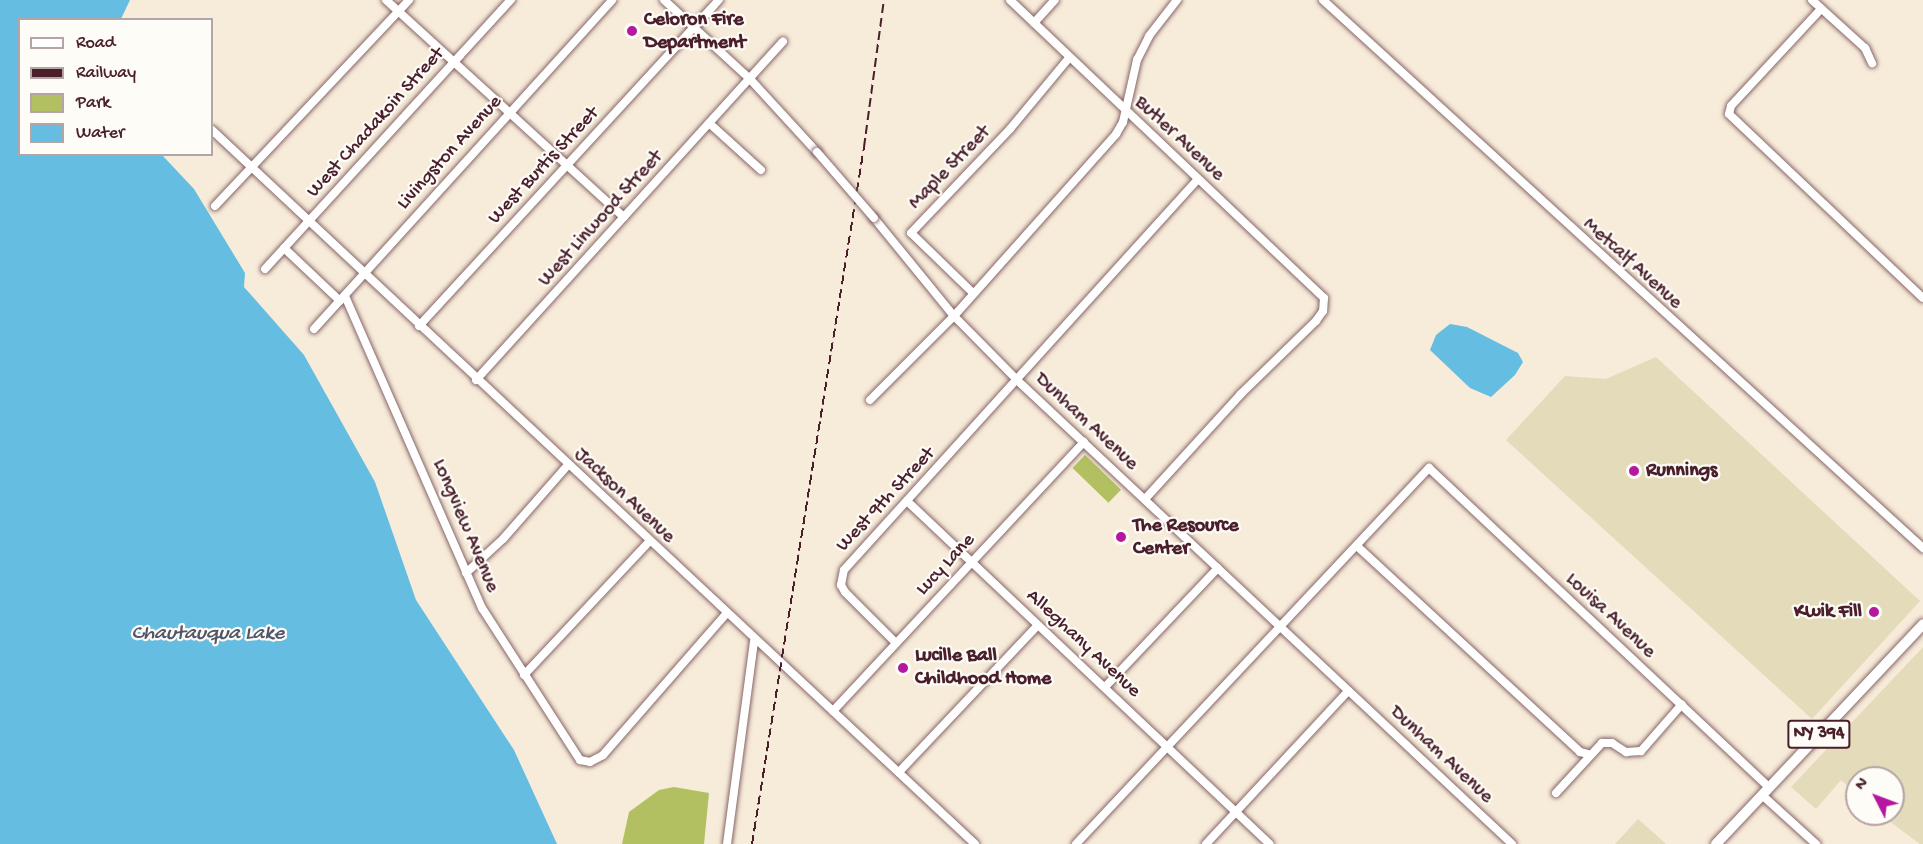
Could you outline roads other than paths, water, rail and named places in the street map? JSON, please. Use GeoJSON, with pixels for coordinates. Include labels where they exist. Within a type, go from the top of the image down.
{"type":"FeatureCollection","features":[{"type":"Feature","properties":{"kind":"main road","name":"NY 394"},"geometry":{"type":"LineString","coordinates":[[1716,844],[1923,624]]}},
{"type":"Feature","properties":{"kind":"street"},"geometry":{"type":"LineString","coordinates":[[386,0],[624,217]]}},
{"type":"Feature","properties":{"kind":"street"},"geometry":{"type":"LineString","coordinates":[[215,206],[252,170],[410,0]]}},
{"type":"Feature","properties":{"kind":"street","name":"West Chadakoin Street"},"geometry":{"type":"LineString","coordinates":[[266,269],[511,0]]}},
{"type":"Feature","properties":{"kind":"street","name":"Livingston Avenue"},"geometry":{"type":"LineString","coordinates":[[314,329],[509,111],[612,0]]}},
{"type":"Feature","properties":{"kind":"street","name":"Dunham Avenue"},"geometry":{"type":"LineString","coordinates":[[664,0],[750,79],[874,218],[954,316],[1018,381],[1512,844]]}},
{"type":"Feature","properties":{"kind":"street","name":"West Burtis Street"},"geometry":{"type":"LineString","coordinates":[[418,327],[719,0]]}},
{"type":"Feature","properties":{"kind":"street","name":"Butler Avenue"},"geometry":{"type":"LineString","coordinates":[[1010,0],[1125,112],[1319,291],[1324,302],[1316,321],[1241,394],[1145,499]]}},
{"type":"Feature","properties":{"kind":"street"},"geometry":{"type":"LineString","coordinates":[[1034,23],[1055,0]]}},
{"type":"Feature","properties":{"kind":"street"},"geometry":{"type":"LineString","coordinates":[[870,400],[954,316],[1116,134],[1125,112],[1137,60],[1149,36],[1177,0]]}},
{"type":"Feature","properties":{"kind":"street","name":"Metcalf Avenue"},"geometry":{"type":"LineString","coordinates":[[1323,0],[1923,548]]}},
{"type":"Feature","properties":{"kind":"street"},"geometry":{"type":"LineString","coordinates":[[1812,0],[1865,48],[1872,63]]}},
{"type":"Feature","properties":{"kind":"street"},"geometry":{"type":"LineString","coordinates":[[1821,9],[1731,106],[1729,114],[1923,297]]}},
{"type":"Feature","properties":{"kind":"street","name":"West Linwood Street"},"geometry":{"type":"LineString","coordinates":[[476,380],[783,42]]}},
{"type":"Feature","properties":{"kind":"street","name":"Maple Street"},"geometry":{"type":"LineString","coordinates":[[973,293],[910,233],[1010,129],[1069,58]]}},
{"type":"Feature","properties":{"kind":"street"},"geometry":{"type":"LineString","coordinates":[[709,123],[761,170]]}},
{"type":"Feature","properties":{"kind":"street","name":"Jackson Avenue"},"geometry":{"type":"LineString","coordinates":[[213,131],[418,327],[975,844]]}},
{"type":"Feature","properties":{"kind":"street","name":"West 9th Street"},"geometry":{"type":"LineString","coordinates":[[896,643],[845,592],[841,580],[860,549],[1018,381],[1198,179]]}},
{"type":"Feature","properties":{"kind":"street"},"geometry":{"type":"LineString","coordinates":[[284,248],[343,298]]}},
{"type":"Feature","properties":{"kind":"street","name":"Longview Avenue"},"geometry":{"type":"LineString","coordinates":[[343,298],[482,608],[576,757],[590,762],[603,755],[726,614]]}},
{"type":"Feature","properties":{"kind":"street","name":"Lucy Lane"},"geometry":{"type":"LineString","coordinates":[[833,711],[1084,442]]}},
{"type":"Feature","properties":{"kind":"street"},"geometry":{"type":"LineString","coordinates":[[466,573],[503,539],[567,466]]}},
{"type":"Feature","properties":{"kind":"street","name":"Louisa Avenue"},"geometry":{"type":"LineString","coordinates":[[1358,546],[1429,468],[1682,704],[1816,844]]}},
{"type":"Feature","properties":{"kind":"street","name":"Alleghany Avenue"},"geometry":{"type":"LineString","coordinates":[[907,501],[1270,844]]}},
{"type":"Feature","properties":{"kind":"street"},"geometry":{"type":"LineString","coordinates":[[524,675],[649,542]]}},
{"type":"Feature","properties":{"kind":"street"},"geometry":{"type":"LineString","coordinates":[[1076,844],[1358,546],[1585,753]]}},
{"type":"Feature","properties":{"kind":"street"},"geometry":{"type":"LineString","coordinates":[[1105,687],[1218,568]]}},
{"type":"Feature","properties":{"kind":"street"},"geometry":{"type":"LineString","coordinates":[[899,772],[1038,625]]}},
{"type":"Feature","properties":{"kind":"street"},"geometry":{"type":"LineString","coordinates":[[727,844],[754,640]]}},
{"type":"Feature","properties":{"kind":"street"},"geometry":{"type":"LineString","coordinates":[[1206,844],[1348,691]]}},
{"type":"Feature","properties":{"kind":"street"},"geometry":{"type":"LineString","coordinates":[[1556,793],[1585,753],[1602,743],[1612,743],[1626,752],[1641,751],[1682,704]]}},
{"type":"Feature","properties":{"kind":"water","name":"Chautauqua Lake"},"geometry":{"type":"Polygon","coordinates":[[[0,0],[130,0],[121,18],[18,18],[18,156],[163,156],[194,189],[245,273],[244,287],[304,355],[375,482],[416,600],[514,750],[557,844],[0,844],[0,0]]]}},
{"type":"Feature","properties":{"kind":"water"},"geometry":{"type":"Polygon","coordinates":[[[1450,324],[1467,327],[1518,353],[1523,362],[1515,375],[1491,397],[1470,388],[1430,350],[1436,335],[1450,324]]]}},
{"type":"Feature","properties":{"kind":"railway"},"geometry":{"type":"LineString","coordinates":[[752,844],[864,147],[884,0]]}},
{"type":"Feature","properties":{"kind":"place","name":"Celoron Fire Department"},"geometry":{"type":"Point","coordinates":[632,31]}},
{"type":"Feature","properties":{"kind":"place","name":"Runnings"},"geometry":{"type":"Point","coordinates":[1634,471]}},
{"type":"Feature","properties":{"kind":"place","name":"The Resource Center"},"geometry":{"type":"Point","coordinates":[1121,537]}},
{"type":"Feature","properties":{"kind":"place","name":"Kwik Fill"},"geometry":{"type":"Point","coordinates":[1874,612]}},
{"type":"Feature","properties":{"kind":"place","name":"Lucille Ball Childhood Home"},"geometry":{"type":"Point","coordinates":[903,668]}}]}
